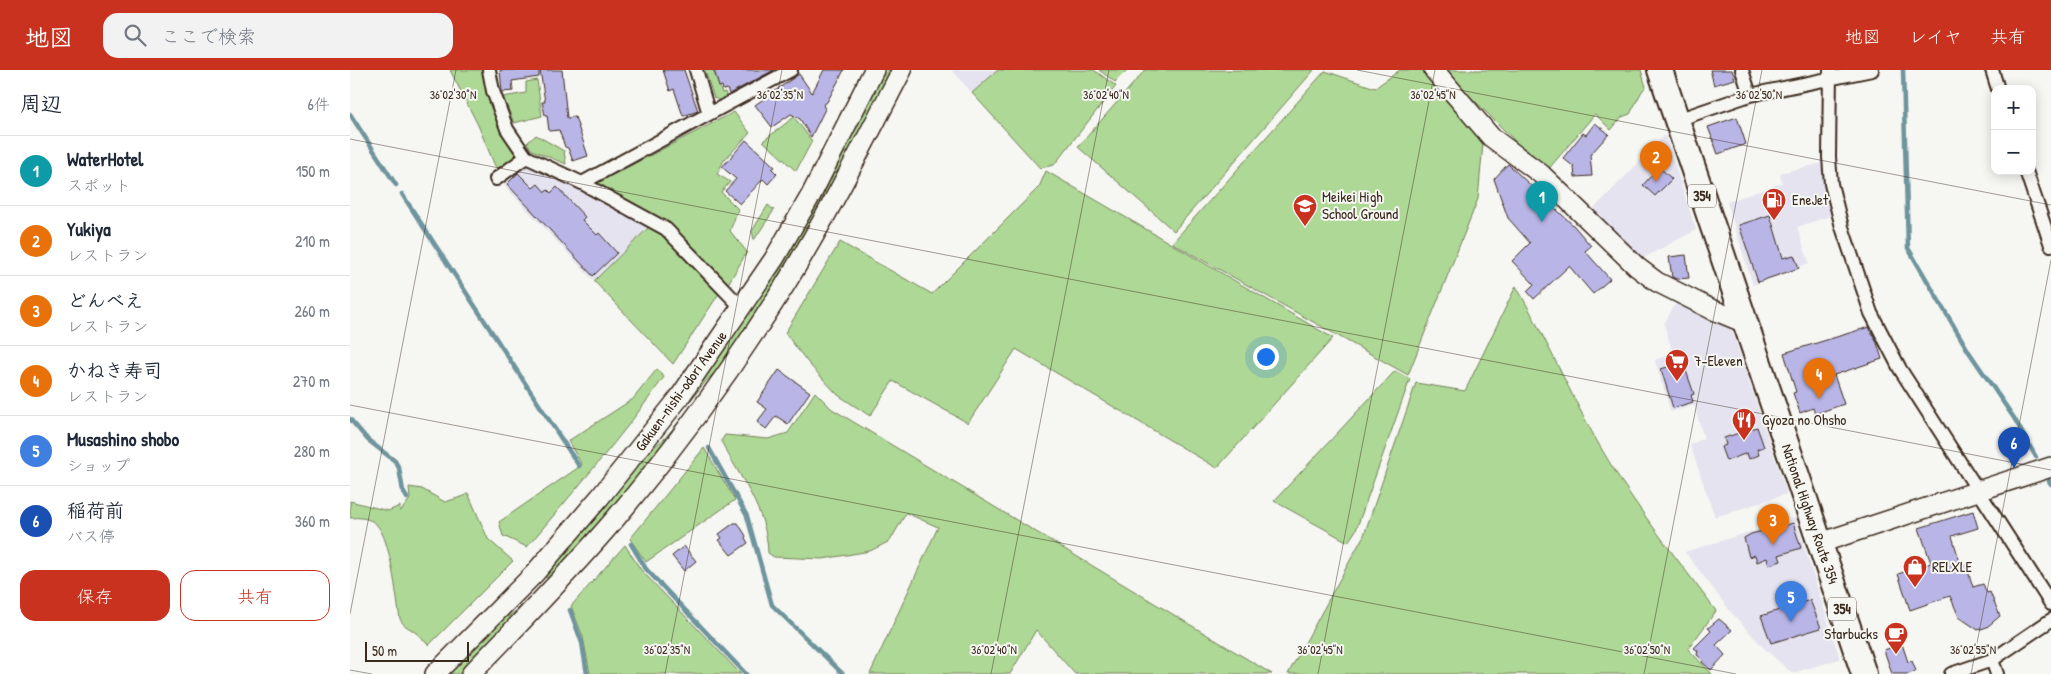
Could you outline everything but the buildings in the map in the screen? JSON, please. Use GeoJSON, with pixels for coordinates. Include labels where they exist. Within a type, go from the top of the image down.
{"type":"FeatureCollection","features":[{"type":"Feature","properties":{"kind":"highway","name":"National Highway Route 354"},"geometry":{"type":"LineString","coordinates":[[1660,70],[1864,674]]}},
{"type":"Feature","properties":{"kind":"main road","name":"Gakuen-nishi-odori Avenue"},"geometry":{"type":"LineString","coordinates":[[435,674],[510,600],[600,497],[679,398],[774,258],[811,195],[874,70]]}},
{"type":"Feature","properties":{"kind":"main road","name":"Gakuen-nishi-odori Avenue"},"geometry":{"type":"LineString","coordinates":[[471,674],[550,592],[614,519],[695,417],[762,322],[794,270],[834,202],[902,70]]}},
{"type":"Feature","properties":{"kind":"main road"},"geometry":{"type":"LineString","coordinates":[[1434,70],[1491,137],[1541,174],[1637,267],[1657,282],[1745,323]]}},
{"type":"Feature","properties":{"kind":"main road"},"geometry":{"type":"LineString","coordinates":[[1820,544],[2051,467]]}},
{"type":"Feature","properties":{"kind":"street"},"geometry":{"type":"LineString","coordinates":[[489,70],[493,91],[507,130],[526,157],[582,183],[666,229],[742,307]]}},
{"type":"Feature","properties":{"kind":"street"},"geometry":{"type":"LineString","coordinates":[[696,70],[710,114]]}},
{"type":"Feature","properties":{"kind":"street"},"geometry":{"type":"LineString","coordinates":[[582,183],[791,70]]}},
{"type":"Feature","properties":{"kind":"street"},"geometry":{"type":"LineString","coordinates":[[1742,70],[1750,95]]}},
{"type":"Feature","properties":{"kind":"street"},"geometry":{"type":"LineString","coordinates":[[1676,120],[1750,95],[1830,74],[1872,70]]}},
{"type":"Feature","properties":{"kind":"street"},"geometry":{"type":"LineString","coordinates":[[1992,70],[1997,85]]}},
{"type":"Feature","properties":{"kind":"street"},"geometry":{"type":"LineString","coordinates":[[1830,74],[1829,157],[1832,184],[1842,227],[1871,313],[1900,369],[2051,604]]}},
{"type":"Feature","properties":{"kind":"street"},"geometry":{"type":"LineString","coordinates":[[496,179],[526,157]]}},
{"type":"Feature","properties":{"kind":"street"},"geometry":{"type":"LineString","coordinates":[[2027,175],[2051,244]]}},
{"type":"Feature","properties":{"kind":"street"},"geometry":{"type":"LineString","coordinates":[[1951,674],[1992,660],[2051,620]]}},
{"type":"Feature","properties":{"kind":"street"},"geometry":{"type":"LineString","coordinates":[[1992,660],[1997,674]]}},
{"type":"Feature","properties":{"kind":"shaded area"},"geometry":{"type":"Polygon","coordinates":[[[952,70],[998,70],[972,93],[952,70]]]}},
{"type":"Feature","properties":{"kind":"shaded area"},"geometry":{"type":"Polygon","coordinates":[[[1665,135],[1696,230],[1638,261],[1590,213],[1665,135]]]}},
{"type":"Feature","properties":{"kind":"shaded area"},"geometry":{"type":"Polygon","coordinates":[[[525,163],[594,196],[649,227],[594,281],[502,183],[502,180],[525,163]]]}},
{"type":"Feature","properties":{"kind":"shaded area","name":"EneJet"},"geometry":{"type":"Polygon","coordinates":[[[1823,163],[1825,183],[1833,215],[1797,227],[1809,263],[1753,285],[1727,202],[1782,183],[1780,173],[1823,163]]]}},
{"type":"Feature","properties":{"kind":"shaded area"},"geometry":{"type":"Polygon","coordinates":[[[1677,301],[1731,328],[1787,494],[1715,517],[1690,445],[1704,438],[1694,405],[1671,412],[1655,360],[1673,354],[1664,324],[1677,301]]]}},
{"type":"Feature","properties":{"kind":"shaded area"},"geometry":{"type":"Polygon","coordinates":[[[1795,518],[1840,659],[1792,673],[1764,648],[1731,612],[1685,552],[1795,518]]]}},
{"type":"Feature","properties":{"kind":"green space"},"geometry":{"type":"Polygon","coordinates":[[[450,70],[482,70],[490,100],[519,155],[500,170],[495,166],[478,125],[450,70]]]}},
{"type":"Feature","properties":{"kind":"green space"},"geometry":{"type":"Polygon","coordinates":[[[713,70],[722,93],[725,92],[727,98],[720,101],[714,98],[705,71],[713,70]]]}},
{"type":"Feature","properties":{"kind":"green space"},"geometry":{"type":"Polygon","coordinates":[[[888,70],[894,70],[788,265],[725,362],[691,400],[688,397],[861,116],[880,79],[888,70]]]}},
{"type":"Feature","properties":{"kind":"green space"},"geometry":{"type":"Polygon","coordinates":[[[998,70],[1094,70],[1116,86],[1054,165],[1040,168],[972,93],[998,70]]]}},
{"type":"Feature","properties":{"kind":"green space"},"geometry":{"type":"Polygon","coordinates":[[[1099,70],[1127,70],[1115,82],[1099,70]]]}},
{"type":"Feature","properties":{"kind":"green space"},"geometry":{"type":"Polygon","coordinates":[[[1145,70],[1314,70],[1174,231],[1078,147],[1145,70]]]}},
{"type":"Feature","properties":{"kind":"green space","name":"Meikei High School Ground"},"geometry":{"type":"Polygon","coordinates":[[[1400,70],[1422,70],[1483,143],[1478,199],[1408,375],[1172,243],[1325,71],[1375,88],[1400,70]]]}},
{"type":"Feature","properties":{"kind":"green space"},"geometry":{"type":"Polygon","coordinates":[[[1444,70],[1641,70],[1646,87],[1630,114],[1622,117],[1611,130],[1595,114],[1546,172],[1444,70]]]}},
{"type":"Feature","properties":{"kind":"green space"},"geometry":{"type":"Polygon","coordinates":[[[537,80],[542,116],[514,123],[503,97],[526,93],[526,82],[537,80]]]}},
{"type":"Feature","properties":{"kind":"green space"},"geometry":{"type":"Polygon","coordinates":[[[734,112],[750,133],[724,160],[717,174],[730,182],[721,192],[738,209],[730,231],[747,252],[728,284],[670,226],[597,183],[734,112]]]}},
{"type":"Feature","properties":{"kind":"green space"},"geometry":{"type":"Polygon","coordinates":[[[794,117],[812,141],[796,171],[763,141],[794,117]]]}},
{"type":"Feature","properties":{"kind":"green space"},"geometry":{"type":"Polygon","coordinates":[[[536,135],[564,151],[566,164],[532,150],[527,143],[536,135]]]}},
{"type":"Feature","properties":{"kind":"green space"},"geometry":{"type":"Polygon","coordinates":[[[1046,171],[1333,338],[1217,468],[1016,349],[968,423],[893,381],[870,416],[838,395],[809,364],[785,333],[840,242],[932,294],[1039,187],[1046,171]]]}},
{"type":"Feature","properties":{"kind":"green space"},"geometry":{"type":"Polygon","coordinates":[[[768,205],[774,210],[754,240],[752,231],[768,205]]]}},
{"type":"Feature","properties":{"kind":"green space"},"geometry":{"type":"Polygon","coordinates":[[[649,227],[664,233],[720,292],[673,364],[594,281],[649,227]]]}},
{"type":"Feature","properties":{"kind":"green space"},"geometry":{"type":"Polygon","coordinates":[[[1516,286],[1584,417],[1620,480],[1716,611],[1688,649],[1712,674],[1288,674],[1364,535],[1416,383],[1465,391],[1516,286]]]}},
{"type":"Feature","properties":{"kind":"green space"},"geometry":{"type":"Polygon","coordinates":[[[657,369],[664,377],[648,399],[597,464],[527,547],[503,536],[499,522],[582,465],[568,441],[633,399],[657,369]]]}},
{"type":"Feature","properties":{"kind":"green space"},"geometry":{"type":"Polygon","coordinates":[[[1395,371],[1410,379],[1356,530],[1348,542],[1274,501],[1395,371]]]}},
{"type":"Feature","properties":{"kind":"green space"},"geometry":{"type":"Polygon","coordinates":[[[815,392],[832,409],[1272,674],[1075,674],[1036,630],[1010,674],[870,674],[938,527],[906,513],[890,541],[870,551],[823,559],[774,557],[768,553],[763,523],[758,508],[721,441],[725,435],[768,439],[788,433],[815,392]]]}},
{"type":"Feature","properties":{"kind":"green space"},"geometry":{"type":"Polygon","coordinates":[[[683,417],[685,419],[587,540],[548,578],[544,577],[643,456],[664,439],[683,417]]]}},
{"type":"Feature","properties":{"kind":"green space"},"geometry":{"type":"Polygon","coordinates":[[[704,448],[735,500],[646,562],[630,539],[704,448]]]}},
{"type":"Feature","properties":{"kind":"green space"},"geometry":{"type":"Polygon","coordinates":[[[409,487],[422,489],[445,502],[468,493],[488,539],[513,561],[429,645],[400,619],[392,568],[386,542],[381,531],[371,520],[350,518],[350,501],[388,511],[400,506],[400,512],[410,499],[409,487]]]}},
{"type":"Feature","properties":{"kind":"green space"},"geometry":{"type":"Polygon","coordinates":[[[625,545],[641,570],[741,674],[590,674],[583,637],[571,606],[625,545]]]}},
{"type":"Feature","properties":{"kind":"green space"},"geometry":{"type":"Polygon","coordinates":[[[537,590],[540,593],[459,674],[445,674],[497,624],[517,610],[537,590]]]}},
{"type":"Feature","properties":{"kind":"waterway"},"geometry":{"type":"LineString","coordinates":[[1903,70],[1908,248],[1969,352],[2014,418],[2036,457]]}},
{"type":"Feature","properties":{"kind":"waterway"},"geometry":{"type":"LineString","coordinates":[[350,114],[396,185]]}},
{"type":"Feature","properties":{"kind":"waterway"},"geometry":{"type":"LineString","coordinates":[[402,194],[579,466]]}},
{"type":"Feature","properties":{"kind":"waterway"},"geometry":{"type":"LineString","coordinates":[[350,419],[368,440],[395,461],[399,468],[403,491],[407,498]]}},
{"type":"Feature","properties":{"kind":"waterway"},"geometry":{"type":"LineString","coordinates":[[709,448],[747,516],[772,605],[843,674]]}},
{"type":"Feature","properties":{"kind":"waterway"},"geometry":{"type":"LineString","coordinates":[[631,544],[646,569],[746,674]]}},
{"type":"Feature","properties":{"kind":"waterway"},"geometry":{"type":"LineString","coordinates":[[570,610],[582,643],[587,674]]}},
{"type":"Feature","properties":{"kind":"place","name":"Yukiya"},"geometry":{"type":"Point","coordinates":[1656,182]}},
{"type":"Feature","properties":{"kind":"place","name":"EneJet"},"geometry":{"type":"Point","coordinates":[1774,221]}},
{"type":"Feature","properties":{"kind":"place","name":"WaterHotel"},"geometry":{"type":"Point","coordinates":[1542,222]}},
{"type":"Feature","properties":{"kind":"place","name":"Meikei High School Ground"},"geometry":{"type":"Point","coordinates":[1305,227]}},
{"type":"Feature","properties":{"kind":"place","name":"7-Eleven"},"geometry":{"type":"Point","coordinates":[1677,382]}},
{"type":"Feature","properties":{"kind":"place","name":"かねき寿司"},"geometry":{"type":"Point","coordinates":[1819,399]}},
{"type":"Feature","properties":{"kind":"place","name":"Gyoza no Ohsho"},"geometry":{"type":"Point","coordinates":[1744,441]}},
{"type":"Feature","properties":{"kind":"place","name":"稲荷前"},"geometry":{"type":"Point","coordinates":[2014,468]}},
{"type":"Feature","properties":{"kind":"place","name":"どんべえ"},"geometry":{"type":"Point","coordinates":[1773,545]}},
{"type":"Feature","properties":{"kind":"place","name":"RELXLE"},"geometry":{"type":"Point","coordinates":[1915,588]}},
{"type":"Feature","properties":{"kind":"place","name":"Musashino shobo"},"geometry":{"type":"Point","coordinates":[1791,622]}},
{"type":"Feature","properties":{"kind":"place","name":"Starbucks"},"geometry":{"type":"Point","coordinates":[1896,655]}}]}
